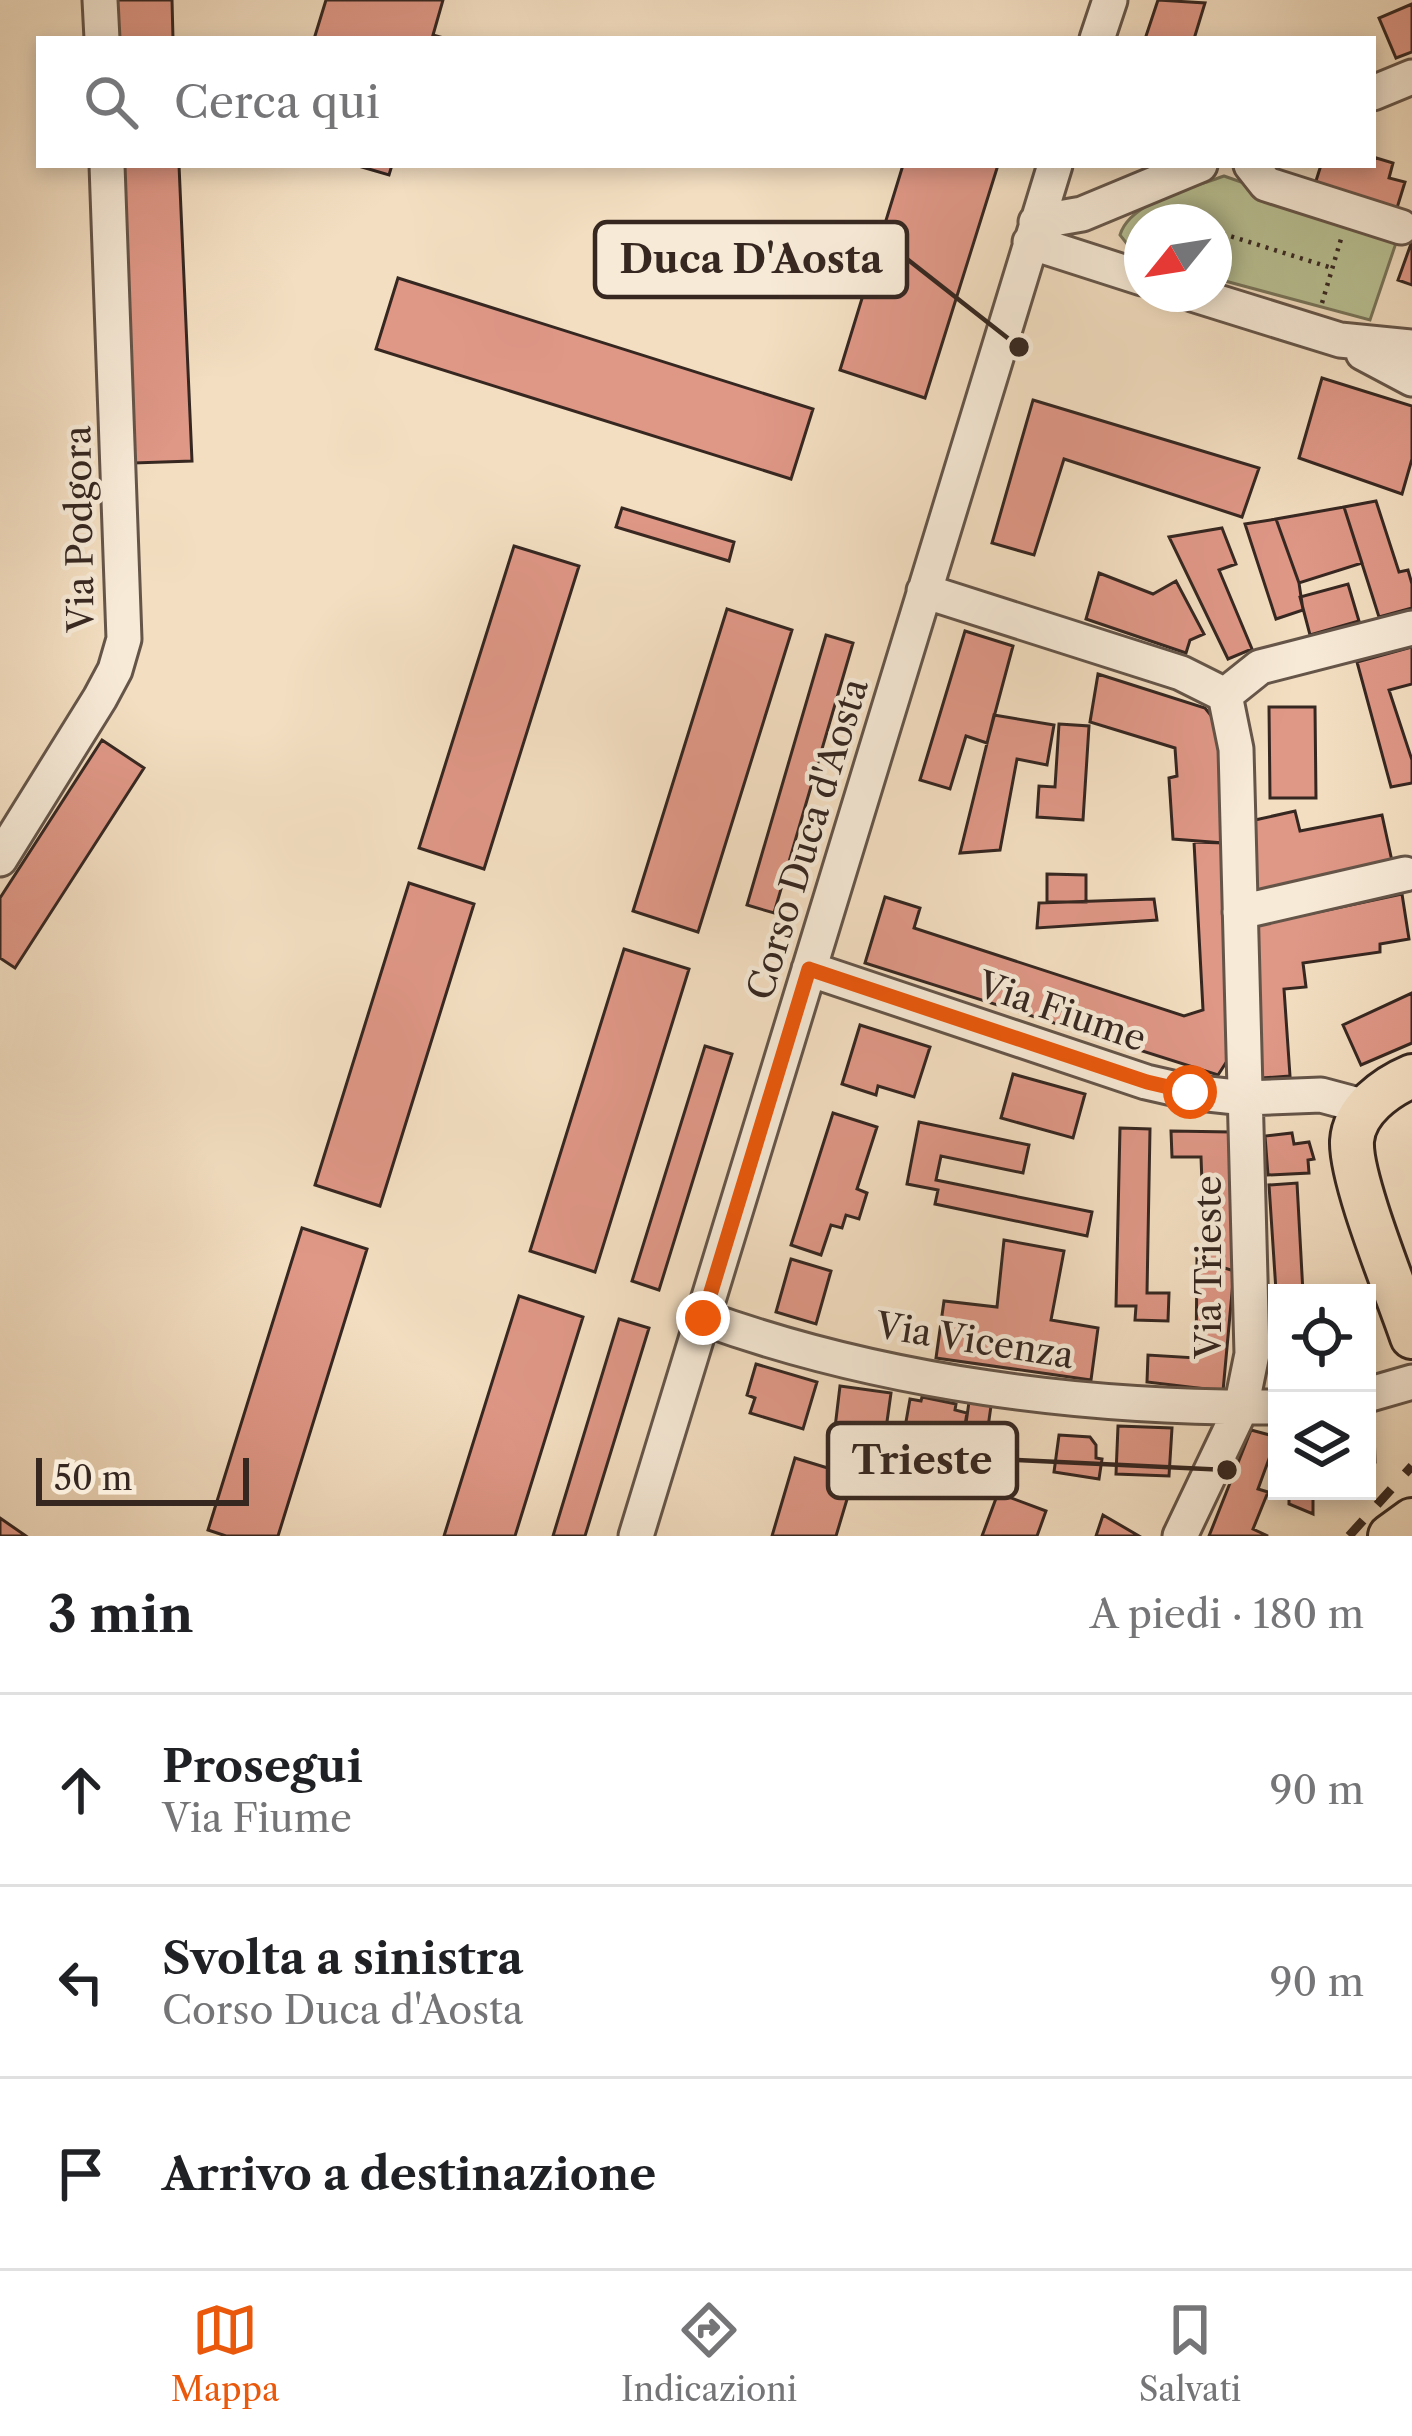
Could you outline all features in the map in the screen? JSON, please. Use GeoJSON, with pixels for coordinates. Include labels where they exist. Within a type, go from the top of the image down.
{"type":"FeatureCollection","features":[{"type":"Feature","properties":{"kind":"main road"},"geometry":{"type":"LineString","coordinates":[[1412,1076],[1366,1107],[1352,1140],[1361,1186],[1412,1337]]}},
{"type":"Feature","properties":{"kind":"main road"},"geometry":{"type":"LineString","coordinates":[[1390,1536],[1412,1520]]}},
{"type":"Feature","properties":{"kind":"street"},"geometry":{"type":"LineString","coordinates":[[100,0],[102,36]]}},
{"type":"Feature","properties":{"kind":"street"},"geometry":{"type":"LineString","coordinates":[[1098,36],[1110,0]]}},
{"type":"Feature","properties":{"kind":"street"},"geometry":{"type":"LineString","coordinates":[[1376,92],[1412,77]]}},
{"type":"Feature","properties":{"kind":"street","name":"Via Podgora"},"geometry":{"type":"LineString","coordinates":[[0,860],[100,698],[124,639],[107,168]]}},
{"type":"Feature","properties":{"kind":"street","name":"Corso Duca d'Aosta"},"geometry":{"type":"LineString","coordinates":[[636,1536],[1054,168]]}},
{"type":"Feature","properties":{"kind":"street"},"geometry":{"type":"LineString","coordinates":[[1033,232],[1193,168]]}},
{"type":"Feature","properties":{"kind":"street"},"geometry":{"type":"LineString","coordinates":[[1253,168],[1266,184],[1401,227]]}},
{"type":"Feature","properties":{"kind":"street"},"geometry":{"type":"LineString","coordinates":[[1033,232],[1124,270]]}},
{"type":"Feature","properties":{"kind":"street"},"geometry":{"type":"LineString","coordinates":[[1232,306],[1327,336],[1412,379]]}},
{"type":"Feature","properties":{"kind":"street"},"geometry":{"type":"LineString","coordinates":[[1327,336],[1412,347]]}},
{"type":"Feature","properties":{"kind":"street"},"geometry":{"type":"LineString","coordinates":[[924,592],[1181,674],[1225,694],[1260,668],[1412,628]]}},
{"type":"Feature","properties":{"kind":"street","name":"Via Trieste"},"geometry":{"type":"LineString","coordinates":[[1180,1536],[1241,1408],[1252,1354],[1236,748],[1225,694]]}},
{"type":"Feature","properties":{"kind":"street"},"geometry":{"type":"LineString","coordinates":[[1240,911],[1405,874]]}},
{"type":"Feature","properties":{"kind":"street","name":"Via Fiume"},"geometry":{"type":"LineString","coordinates":[[809,969],[1147,1082],[1245,1098],[1322,1095],[1366,1107]]}},
{"type":"Feature","properties":{"kind":"street","name":"Via Vicenza"},"geometry":{"type":"LineString","coordinates":[[703,1318],[878,1366],[1017,1392],[1268,1407]]}},
{"type":"Feature","properties":{"kind":"street"},"geometry":{"type":"LineString","coordinates":[[1376,1392],[1412,1382]]}},
{"type":"Feature","properties":{"kind":"path"},"geometry":{"type":"LineString","coordinates":[[1327,336],[1332,268],[1349,210]]}},
{"type":"Feature","properties":{"kind":"path"},"geometry":{"type":"LineString","coordinates":[[1232,237],[1332,268]]}},
{"type":"Feature","properties":{"kind":"green space"},"geometry":{"type":"Polygon","coordinates":[[[1224,176],[1398,237],[1370,320],[1232,283],[1232,204],[1151,204],[1224,176]]]}},
{"type":"Feature","properties":{"kind":"building"},"geometry":{"type":"Polygon","coordinates":[[[116,0],[172,0],[173,36],[117,36],[116,0]]]}},
{"type":"Feature","properties":{"kind":"building"},"geometry":{"type":"Polygon","coordinates":[[[326,0],[443,0],[433,35],[436,36],[315,36],[326,0]]]}},
{"type":"Feature","properties":{"kind":"building"},"geometry":{"type":"Polygon","coordinates":[[[1158,0],[1205,3],[1195,36],[1146,36],[1158,0]]]}},
{"type":"Feature","properties":{"kind":"building"},"geometry":{"type":"Polygon","coordinates":[[[1412,4],[1412,52],[1396,58],[1379,18],[1412,4]]]}},
{"type":"Feature","properties":{"kind":"building"},"geometry":{"type":"Polygon","coordinates":[[[1376,158],[1393,163],[1389,178],[1405,182],[1397,208],[1315,184],[1320,168],[1376,168],[1376,158]]]}},
{"type":"Feature","properties":{"kind":"building"},"geometry":{"type":"Polygon","coordinates":[[[122,168],[179,168],[192,461],[134,463],[122,168]]]}},
{"type":"Feature","properties":{"kind":"building"},"geometry":{"type":"Polygon","coordinates":[[[365,168],[391,168],[389,175],[365,168]]]}},
{"type":"Feature","properties":{"kind":"building"},"geometry":{"type":"Polygon","coordinates":[[[902,168],[997,168],[925,398],[840,370],[902,168]]]}},
{"type":"Feature","properties":{"kind":"building"},"geometry":{"type":"Polygon","coordinates":[[[1412,241],[1412,285],[1398,280],[1412,241]]]}},
{"type":"Feature","properties":{"kind":"building"},"geometry":{"type":"Polygon","coordinates":[[[398,278],[813,409],[791,479],[376,349],[398,278]]]}},
{"type":"Feature","properties":{"kind":"building"},"geometry":{"type":"Polygon","coordinates":[[[1322,378],[1412,406],[1412,459],[1402,494],[1299,458],[1322,378]]]}},
{"type":"Feature","properties":{"kind":"building"},"geometry":{"type":"Polygon","coordinates":[[[1033,400],[1259,468],[1242,517],[1064,459],[1034,555],[992,543],[1033,400]]]}},
{"type":"Feature","properties":{"kind":"building"},"geometry":{"type":"Polygon","coordinates":[[[1376,501],[1399,572],[1408,570],[1412,584],[1412,608],[1379,617],[1344,507],[1376,501]]]}},
{"type":"Feature","properties":{"kind":"building"},"geometry":{"type":"Polygon","coordinates":[[[1344,507],[1362,563],[1299,583],[1276,519],[1344,507]]]}},
{"type":"Feature","properties":{"kind":"building"},"geometry":{"type":"Polygon","coordinates":[[[622,508],[734,542],[729,561],[616,527],[622,508]]]}},
{"type":"Feature","properties":{"kind":"building"},"geometry":{"type":"Polygon","coordinates":[[[1276,519],[1299,583],[1303,610],[1276,619],[1245,524],[1276,519]]]}},
{"type":"Feature","properties":{"kind":"building"},"geometry":{"type":"Polygon","coordinates":[[[1222,528],[1236,564],[1219,570],[1252,649],[1228,659],[1169,537],[1222,528]]]}},
{"type":"Feature","properties":{"kind":"building"},"geometry":{"type":"Polygon","coordinates":[[[514,546],[579,566],[484,869],[419,848],[514,546]]]}},
{"type":"Feature","properties":{"kind":"building"},"geometry":{"type":"Polygon","coordinates":[[[1099,573],[1153,594],[1176,581],[1204,634],[1190,640],[1186,653],[1086,619],[1099,573]]]}},
{"type":"Feature","properties":{"kind":"building"},"geometry":{"type":"Polygon","coordinates":[[[1348,584],[1359,621],[1310,635],[1300,597],[1348,584]]]}},
{"type":"Feature","properties":{"kind":"building"},"geometry":{"type":"Polygon","coordinates":[[[727,609],[792,630],[698,932],[633,911],[727,609]]]}},
{"type":"Feature","properties":{"kind":"building"},"geometry":{"type":"Polygon","coordinates":[[[965,631],[1013,646],[987,743],[966,736],[950,789],[920,780],[965,631]]]}},
{"type":"Feature","properties":{"kind":"building"},"geometry":{"type":"Polygon","coordinates":[[[826,635],[853,643],[774,913],[747,905],[826,635]]]}},
{"type":"Feature","properties":{"kind":"building"},"geometry":{"type":"Polygon","coordinates":[[[1412,647],[1412,684],[1389,690],[1412,760],[1412,783],[1391,787],[1357,662],[1412,647]]]}},
{"type":"Feature","properties":{"kind":"building"},"geometry":{"type":"Polygon","coordinates":[[[1098,674],[1205,708],[1222,729],[1224,843],[1173,839],[1169,778],[1177,776],[1175,748],[1090,722],[1098,674]]]}},
{"type":"Feature","properties":{"kind":"building"},"geometry":{"type":"Polygon","coordinates":[[[1269,707],[1315,707],[1316,798],[1270,798],[1269,707]]]}},
{"type":"Feature","properties":{"kind":"building"},"geometry":{"type":"Polygon","coordinates":[[[994,715],[1054,725],[1047,765],[1017,759],[1000,850],[960,853],[994,715]]]}},
{"type":"Feature","properties":{"kind":"building"},"geometry":{"type":"Polygon","coordinates":[[[1059,724],[1089,726],[1083,820],[1037,817],[1039,786],[1055,787],[1059,724]]]}},
{"type":"Feature","properties":{"kind":"building"},"geometry":{"type":"Polygon","coordinates":[[[102,740],[144,768],[15,968],[0,958],[0,898],[102,740]]]}},
{"type":"Feature","properties":{"kind":"building"},"geometry":{"type":"Polygon","coordinates":[[[1295,811],[1300,831],[1382,815],[1392,861],[1256,892],[1255,820],[1295,811]]]}},
{"type":"Feature","properties":{"kind":"building"},"geometry":{"type":"Polygon","coordinates":[[[1194,842],[1224,843],[1227,1061],[1218,1075],[865,963],[885,897],[920,908],[914,928],[1184,1016],[1203,1010],[1194,842]]]}},
{"type":"Feature","properties":{"kind":"building"},"geometry":{"type":"Polygon","coordinates":[[[1047,874],[1086,875],[1086,902],[1047,902],[1047,874]]]}},
{"type":"Feature","properties":{"kind":"building"},"geometry":{"type":"Polygon","coordinates":[[[409,883],[474,904],[380,1206],[315,1185],[409,883]]]}},
{"type":"Feature","properties":{"kind":"building"},"geometry":{"type":"Polygon","coordinates":[[[1402,894],[1409,939],[1380,944],[1380,952],[1303,963],[1306,987],[1284,989],[1290,1076],[1261,1078],[1257,925],[1402,894]]]}},
{"type":"Feature","properties":{"kind":"building"},"geometry":{"type":"Polygon","coordinates":[[[1154,899],[1157,920],[1037,928],[1039,903],[1154,899]]]}},
{"type":"Feature","properties":{"kind":"building"},"geometry":{"type":"Polygon","coordinates":[[[624,949],[689,969],[595,1272],[530,1251],[624,949]]]}},
{"type":"Feature","properties":{"kind":"building"},"geometry":{"type":"Polygon","coordinates":[[[1412,993],[1412,1043],[1361,1065],[1343,1025],[1412,993]]]}},
{"type":"Feature","properties":{"kind":"building"},"geometry":{"type":"Polygon","coordinates":[[[860,1025],[930,1047],[914,1097],[878,1086],[876,1095],[842,1084],[860,1025]]]}},
{"type":"Feature","properties":{"kind":"building"},"geometry":{"type":"Polygon","coordinates":[[[705,1046],[732,1054],[659,1290],[632,1281],[705,1046]]]}},
{"type":"Feature","properties":{"kind":"building"},"geometry":{"type":"Polygon","coordinates":[[[1013,1074],[1085,1094],[1073,1138],[1001,1118],[1013,1074]]]}},
{"type":"Feature","properties":{"kind":"building"},"geometry":{"type":"Polygon","coordinates":[[[833,1113],[877,1127],[857,1189],[867,1193],[859,1219],[846,1215],[842,1228],[831,1225],[821,1255],[791,1245],[833,1113]]]}},
{"type":"Feature","properties":{"kind":"building"},"geometry":{"type":"Polygon","coordinates":[[[919,1122],[1029,1145],[1023,1173],[941,1156],[936,1180],[1092,1212],[1087,1236],[935,1204],[938,1190],[907,1184],[919,1122]]]}},
{"type":"Feature","properties":{"kind":"building"},"geometry":{"type":"Polygon","coordinates":[[[1120,1128],[1150,1129],[1147,1293],[1169,1293],[1168,1321],[1135,1320],[1136,1306],[1116,1306],[1120,1128]]]}},
{"type":"Feature","properties":{"kind":"building"},"geometry":{"type":"Polygon","coordinates":[[[1171,1131],[1231,1132],[1234,1271],[1205,1262],[1201,1157],[1172,1157],[1171,1131]]]}},
{"type":"Feature","properties":{"kind":"building"},"geometry":{"type":"Polygon","coordinates":[[[1292,1133],[1294,1144],[1309,1142],[1314,1159],[1308,1160],[1309,1173],[1268,1175],[1265,1136],[1292,1133]]]}},
{"type":"Feature","properties":{"kind":"building"},"geometry":{"type":"Polygon","coordinates":[[[1297,1183],[1303,1284],[1276,1284],[1269,1185],[1297,1183]]]}},
{"type":"Feature","properties":{"kind":"building"},"geometry":{"type":"Polygon","coordinates":[[[302,1228],[367,1249],[278,1536],[226,1536],[208,1530],[302,1228]]]}},
{"type":"Feature","properties":{"kind":"building"},"geometry":{"type":"Polygon","coordinates":[[[1004,1240],[1064,1251],[1051,1320],[1098,1328],[1091,1380],[936,1358],[944,1301],[997,1307],[1004,1240]]]}},
{"type":"Feature","properties":{"kind":"building"},"geometry":{"type":"Polygon","coordinates":[[[791,1259],[831,1271],[816,1324],[776,1312],[791,1259]]]}},
{"type":"Feature","properties":{"kind":"building"},"geometry":{"type":"Polygon","coordinates":[[[1197,1259],[1234,1271],[1223,1391],[1147,1382],[1148,1355],[1196,1358],[1197,1259]]]}},
{"type":"Feature","properties":{"kind":"building"},"geometry":{"type":"Polygon","coordinates":[[[519,1296],[583,1317],[515,1536],[444,1536],[519,1296]]]}},
{"type":"Feature","properties":{"kind":"building"},"geometry":{"type":"Polygon","coordinates":[[[619,1319],[649,1328],[585,1536],[553,1536],[619,1319]]]}},
{"type":"Feature","properties":{"kind":"building"},"geometry":{"type":"Polygon","coordinates":[[[756,1364],[817,1382],[803,1429],[750,1413],[755,1398],[747,1395],[756,1364]]]}},
{"type":"Feature","properties":{"kind":"building"},"geometry":{"type":"Polygon","coordinates":[[[840,1386],[891,1393],[884,1443],[834,1436],[840,1386]]]}},
{"type":"Feature","properties":{"kind":"building"},"geometry":{"type":"Polygon","coordinates":[[[922,1397],[956,1404],[955,1410],[967,1413],[959,1460],[901,1450],[910,1399],[921,1401],[922,1397]]]}},
{"type":"Feature","properties":{"kind":"building"},"geometry":{"type":"Polygon","coordinates":[[[969,1402],[991,1406],[988,1427],[966,1423],[969,1402]]]}},
{"type":"Feature","properties":{"kind":"building"},"geometry":{"type":"Polygon","coordinates":[[[1118,1426],[1172,1428],[1169,1476],[1116,1474],[1118,1426]]]}},
{"type":"Feature","properties":{"kind":"building"},"geometry":{"type":"Polygon","coordinates":[[[1251,1430],[1268,1435],[1268,1462],[1258,1489],[1268,1492],[1253,1529],[1268,1536],[1209,1536],[1251,1430]]]}},
{"type":"Feature","properties":{"kind":"building"},"geometry":{"type":"Polygon","coordinates":[[[1059,1435],[1090,1437],[1096,1458],[1102,1459],[1099,1479],[1054,1472],[1059,1435]]]}},
{"type":"Feature","properties":{"kind":"building"},"geometry":{"type":"Polygon","coordinates":[[[795,1458],[854,1476],[836,1536],[772,1536],[795,1458]]]}},
{"type":"Feature","properties":{"kind":"building"},"geometry":{"type":"Polygon","coordinates":[[[998,1493],[1046,1511],[1037,1536],[982,1536],[998,1493]]]}},
{"type":"Feature","properties":{"kind":"building"},"geometry":{"type":"Polygon","coordinates":[[[1289,1500],[1313,1500],[1313,1514],[1289,1500]]]}},
{"type":"Feature","properties":{"kind":"building"},"geometry":{"type":"Polygon","coordinates":[[[1103,1515],[1139,1536],[1096,1536],[1103,1515]]]}},
{"type":"Feature","properties":{"kind":"building"},"geometry":{"type":"Polygon","coordinates":[[[0,1518],[26,1536],[0,1536],[0,1518]]]}},
{"type":"Feature","properties":{"kind":"railway"},"geometry":{"type":"LineString","coordinates":[[1349,1536],[1412,1466]]}},
{"type":"Feature","properties":{"kind":"place","name":"Duca D'Aosta"},"geometry":{"type":"Point","coordinates":[1019,347]}},
{"type":"Feature","properties":{"kind":"place","name":"Trieste"},"geometry":{"type":"Point","coordinates":[1227,1470]}},
{"type":"Feature","properties":{"kind":"route"},"geometry":{"type":"LineString","coordinates":[[703,1318],[809,969],[1147,1082],[1190,1092]]}}]}
